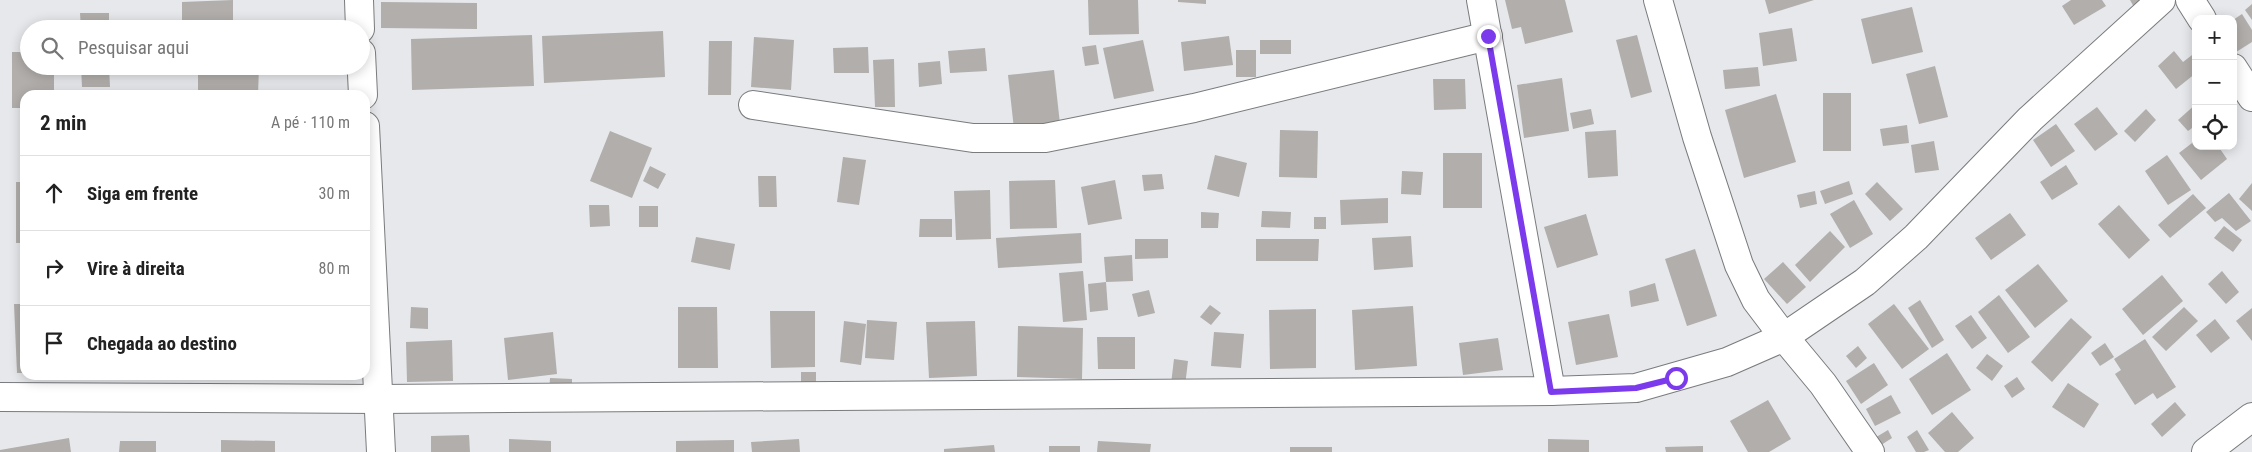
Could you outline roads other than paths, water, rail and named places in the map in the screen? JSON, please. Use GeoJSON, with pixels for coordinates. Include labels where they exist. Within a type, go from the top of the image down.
{"type":"FeatureCollection","features":[{"type":"Feature","properties":{"kind":"street"},"geometry":{"type":"LineString","coordinates":[[358,0],[359,20]]}},
{"type":"Feature","properties":{"kind":"street"},"geometry":{"type":"LineString","coordinates":[[1481,0],[1551,392]]}},
{"type":"Feature","properties":{"kind":"street"},"geometry":{"type":"LineString","coordinates":[[1658,0],[1697,136],[1739,265],[1756,300],[1784,337],[1824,384],[1870,452]]}},
{"type":"Feature","properties":{"kind":"street"},"geometry":{"type":"LineString","coordinates":[[0,397],[379,399],[1551,392],[1636,388],[1727,362],[1784,337],[1866,282],[1909,243],[2030,118],[2161,0]]}},
{"type":"Feature","properties":{"kind":"street"},"geometry":{"type":"LineString","coordinates":[[2190,0],[2199,15]]}},
{"type":"Feature","properties":{"kind":"street"},"geometry":{"type":"LineString","coordinates":[[753,104],[973,138],[1045,138],[1126,124],[1488,36]]}},
{"type":"Feature","properties":{"kind":"street"},"geometry":{"type":"LineString","coordinates":[[2237,74],[2252,97]]}},
{"type":"Feature","properties":{"kind":"street"},"geometry":{"type":"LineString","coordinates":[[362,75],[363,90]]}},
{"type":"Feature","properties":{"kind":"street"},"geometry":{"type":"LineString","coordinates":[[370,224],[381,452]]}},
{"type":"Feature","properties":{"kind":"street"},"geometry":{"type":"LineString","coordinates":[[2206,452],[2252,418]]}}]}
